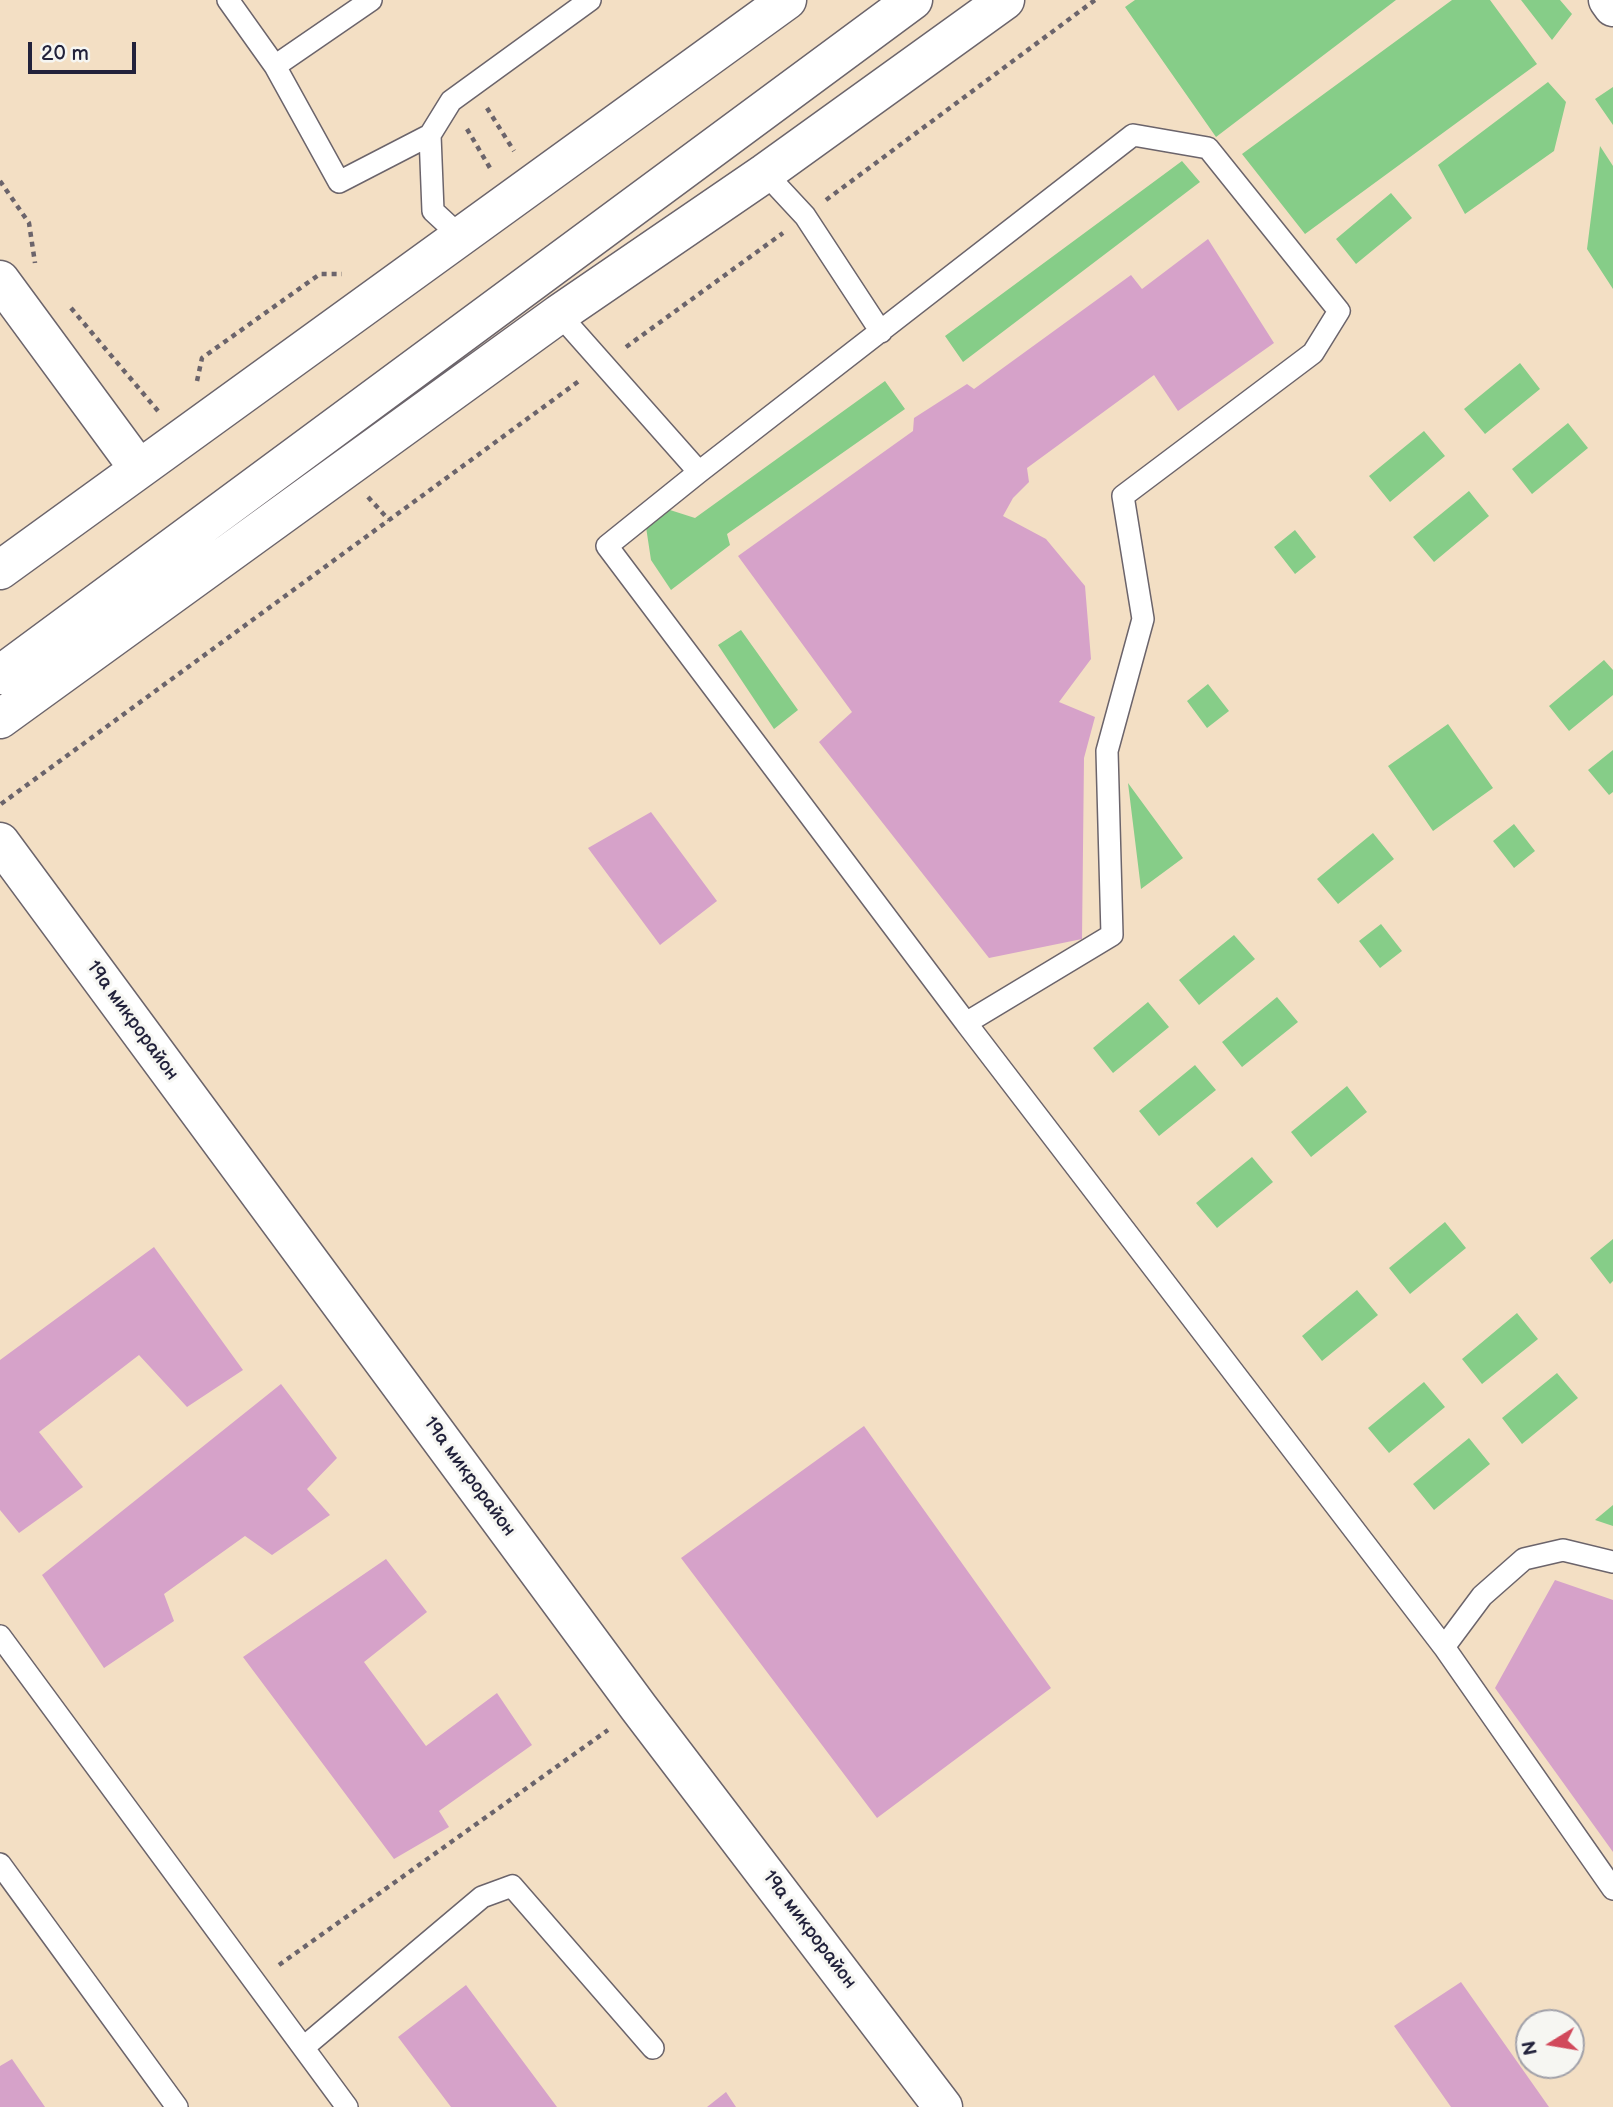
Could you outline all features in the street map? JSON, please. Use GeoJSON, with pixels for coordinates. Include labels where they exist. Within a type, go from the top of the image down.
{"type":"FeatureCollection","features":[{"type":"Feature","properties":{"kind":"street"},"geometry":{"type":"LineString","coordinates":[[0,570],[787,0]]}},
{"type":"Feature","properties":{"kind":"street"},"geometry":{"type":"LineString","coordinates":[[0,675],[913,0]]}},
{"type":"Feature","properties":{"kind":"street"},"geometry":{"type":"LineString","coordinates":[[0,719],[559,314],[765,173],[1005,0]]}},
{"type":"Feature","properties":{"kind":"street"},"geometry":{"type":"LineString","coordinates":[[1608,0],[1613,7]]}},
{"type":"Feature","properties":{"kind":"street"},"geometry":{"type":"LineString","coordinates":[[0,280],[139,469]]}},
{"type":"Feature","properties":{"kind":"street","name":"19а микрорайон"},"geometry":{"type":"LineString","coordinates":[[0,842],[639,1708],[943,2107]]}},
{"type":"Feature","properties":{"kind":"lane"},"geometry":{"type":"LineString","coordinates":[[228,0],[275,66],[339,182],[430,135],[451,101],[590,0]]}},
{"type":"Feature","properties":{"kind":"lane"},"geometry":{"type":"LineString","coordinates":[[275,66],[371,0]]}},
{"type":"Feature","properties":{"kind":"lane"},"geometry":{"type":"LineString","coordinates":[[430,135],[433,211],[460,236]]}},
{"type":"Feature","properties":{"kind":"lane"},"geometry":{"type":"LineString","coordinates":[[966,1023],[1112,935],[1107,751],[1143,619],[1123,496],[1313,353],[1339,311],[1208,148],[1133,135],[607,546],[966,1023],[1444,1647],[1613,1889]]}},
{"type":"Feature","properties":{"kind":"lane"},"geometry":{"type":"LineString","coordinates":[[765,173],[805,216],[881,332]]}},
{"type":"Feature","properties":{"kind":"lane"},"geometry":{"type":"LineString","coordinates":[[559,314],[699,472]]}},
{"type":"Feature","properties":{"kind":"lane"},"geometry":{"type":"LineString","coordinates":[[1444,1647],[1482,1596],[1524,1559],[1563,1550],[1613,1562]]}},
{"type":"Feature","properties":{"kind":"lane"},"geometry":{"type":"LineString","coordinates":[[0,1636],[347,2107]]}},
{"type":"Feature","properties":{"kind":"lane"},"geometry":{"type":"LineString","coordinates":[[0,1864],[177,2107]]}},
{"type":"Feature","properties":{"kind":"lane"},"geometry":{"type":"LineString","coordinates":[[304,2047],[482,1897],[512,1886],[653,2048]]}},
{"type":"Feature","properties":{"kind":"path"},"geometry":{"type":"LineString","coordinates":[[0,804],[805,216],[1095,0]]}},
{"type":"Feature","properties":{"kind":"path"},"geometry":{"type":"LineString","coordinates":[[472,85],[514,151]]}},
{"type":"Feature","properties":{"kind":"path"},"geometry":{"type":"LineString","coordinates":[[451,101],[490,168]]}},
{"type":"Feature","properties":{"kind":"path"},"geometry":{"type":"LineString","coordinates":[[0,181],[29,223],[36,266]]}},
{"type":"Feature","properties":{"kind":"path"},"geometry":{"type":"LineString","coordinates":[[62,298],[181,439]]}},
{"type":"Feature","properties":{"kind":"path"},"geometry":{"type":"LineString","coordinates":[[256,1982],[639,1708]]}},
{"type":"Feature","properties":{"kind":"green space"},"geometry":{"type":"Polygon","coordinates":[[[1135,0],[1396,0],[1216,137],[1125,7],[1135,0]]]}},
{"type":"Feature","properties":{"kind":"green space"},"geometry":{"type":"Polygon","coordinates":[[[1452,0],[1490,0],[1537,64],[1305,234],[1242,154],[1452,0]]]}},
{"type":"Feature","properties":{"kind":"green space"},"geometry":{"type":"Polygon","coordinates":[[[1521,0],[1560,0],[1572,14],[1552,40],[1521,0]]]}},
{"type":"Feature","properties":{"kind":"green space"},"geometry":{"type":"Polygon","coordinates":[[[1548,82],[1566,102],[1554,151],[1465,214],[1438,165],[1548,82]]]}},
{"type":"Feature","properties":{"kind":"green space"},"geometry":{"type":"Polygon","coordinates":[[[1613,87],[1613,125],[1595,99],[1613,87]]]}},
{"type":"Feature","properties":{"kind":"green space"},"geometry":{"type":"Polygon","coordinates":[[[1600,146],[1613,166],[1613,289],[1587,249],[1600,146]]]}},
{"type":"Feature","properties":{"kind":"green space"},"geometry":{"type":"Polygon","coordinates":[[[1182,161],[1200,182],[963,362],[945,336],[1182,161]]]}},
{"type":"Feature","properties":{"kind":"green space"},"geometry":{"type":"Polygon","coordinates":[[[1391,193],[1412,218],[1356,264],[1336,239],[1391,193]]]}},
{"type":"Feature","properties":{"kind":"green space"},"geometry":{"type":"Polygon","coordinates":[[[1520,363],[1540,389],[1485,434],[1464,409],[1520,363]]]}},
{"type":"Feature","properties":{"kind":"green space"},"geometry":{"type":"Polygon","coordinates":[[[885,381],[905,409],[727,534],[730,545],[671,590],[651,560],[646,527],[670,510],[695,518],[885,381]]]}},
{"type":"Feature","properties":{"kind":"green space"},"geometry":{"type":"Polygon","coordinates":[[[1568,423],[1588,448],[1532,494],[1512,469],[1568,423]]]}},
{"type":"Feature","properties":{"kind":"green space"},"geometry":{"type":"Polygon","coordinates":[[[1424,431],[1445,456],[1390,502],[1369,476],[1424,431]]]}},
{"type":"Feature","properties":{"kind":"green space"},"geometry":{"type":"Polygon","coordinates":[[[1469,491],[1489,516],[1434,562],[1413,537],[1469,491]]]}},
{"type":"Feature","properties":{"kind":"green space"},"geometry":{"type":"Polygon","coordinates":[[[1295,530],[1316,557],[1295,574],[1274,547],[1295,530]]]}},
{"type":"Feature","properties":{"kind":"green space"},"geometry":{"type":"Polygon","coordinates":[[[741,630],[798,710],[774,729],[718,645],[741,630]]]}},
{"type":"Feature","properties":{"kind":"green space"},"geometry":{"type":"Polygon","coordinates":[[[1604,660],[1613,670],[1613,695],[1569,731],[1549,706],[1604,660]]]}},
{"type":"Feature","properties":{"kind":"green space"},"geometry":{"type":"Polygon","coordinates":[[[1208,684],[1229,711],[1207,728],[1187,701],[1208,684]]]}},
{"type":"Feature","properties":{"kind":"green space"},"geometry":{"type":"Polygon","coordinates":[[[1448,724],[1493,788],[1433,831],[1388,766],[1448,724]]]}},
{"type":"Feature","properties":{"kind":"green space"},"geometry":{"type":"Polygon","coordinates":[[[1613,750],[1613,792],[1609,795],[1588,770],[1613,750]]]}},
{"type":"Feature","properties":{"kind":"green space"},"geometry":{"type":"Polygon","coordinates":[[[1128,783],[1183,858],[1141,889],[1128,783]]]}},
{"type":"Feature","properties":{"kind":"green space"},"geometry":{"type":"Polygon","coordinates":[[[1514,824],[1535,851],[1514,868],[1493,841],[1514,824]]]}},
{"type":"Feature","properties":{"kind":"green space"},"geometry":{"type":"Polygon","coordinates":[[[1373,833],[1394,859],[1338,904],[1317,879],[1373,833]]]}},
{"type":"Feature","properties":{"kind":"green space"},"geometry":{"type":"Polygon","coordinates":[[[1381,924],[1402,951],[1380,968],[1359,941],[1381,924]]]}},
{"type":"Feature","properties":{"kind":"green space"},"geometry":{"type":"Polygon","coordinates":[[[1234,935],[1255,959],[1199,1005],[1179,980],[1234,935]]]}},
{"type":"Feature","properties":{"kind":"green space"},"geometry":{"type":"Polygon","coordinates":[[[1277,997],[1298,1022],[1242,1067],[1222,1042],[1277,997]]]}},
{"type":"Feature","properties":{"kind":"green space"},"geometry":{"type":"Polygon","coordinates":[[[1148,1002],[1169,1027],[1113,1073],[1093,1048],[1148,1002]]]}},
{"type":"Feature","properties":{"kind":"green space"},"geometry":{"type":"Polygon","coordinates":[[[1195,1065],[1216,1090],[1159,1136],[1139,1111],[1195,1065]]]}},
{"type":"Feature","properties":{"kind":"green space"},"geometry":{"type":"Polygon","coordinates":[[[1347,1086],[1367,1112],[1311,1157],[1291,1132],[1347,1086]]]}},
{"type":"Feature","properties":{"kind":"green space"},"geometry":{"type":"Polygon","coordinates":[[[1252,1157],[1273,1182],[1217,1228],[1196,1203],[1252,1157]]]}},
{"type":"Feature","properties":{"kind":"green space"},"geometry":{"type":"Polygon","coordinates":[[[1445,1222],[1466,1248],[1410,1294],[1389,1268],[1445,1222]]]}},
{"type":"Feature","properties":{"kind":"green space"},"geometry":{"type":"Polygon","coordinates":[[[1613,1239],[1613,1281],[1610,1284],[1590,1258],[1613,1239]]]}},
{"type":"Feature","properties":{"kind":"green space"},"geometry":{"type":"Polygon","coordinates":[[[1357,1290],[1378,1315],[1322,1361],[1302,1336],[1357,1290]]]}},
{"type":"Feature","properties":{"kind":"green space"},"geometry":{"type":"Polygon","coordinates":[[[1517,1313],[1538,1339],[1482,1384],[1462,1359],[1517,1313]]]}},
{"type":"Feature","properties":{"kind":"green space"},"geometry":{"type":"Polygon","coordinates":[[[1557,1373],[1578,1398],[1522,1444],[1502,1418],[1557,1373]]]}},
{"type":"Feature","properties":{"kind":"green space"},"geometry":{"type":"Polygon","coordinates":[[[1424,1382],[1445,1407],[1389,1453],[1368,1428],[1424,1382]]]}},
{"type":"Feature","properties":{"kind":"green space"},"geometry":{"type":"Polygon","coordinates":[[[1469,1438],[1490,1464],[1434,1510],[1413,1484],[1469,1438]]]}},
{"type":"Feature","properties":{"kind":"green space"},"geometry":{"type":"Polygon","coordinates":[[[1613,1505],[1613,1526],[1595,1520],[1613,1505]]]}},
{"type":"Feature","properties":{"kind":"building"},"geometry":{"type":"Polygon","coordinates":[[[1208,239],[1274,343],[1178,411],[1154,375],[1027,468],[1029,482],[1013,498],[1003,516],[1046,539],[1085,586],[1091,659],[1059,702],[1095,717],[1084,758],[1082,939],[989,958],[819,742],[852,712],[738,556],[913,431],[914,418],[967,384],[974,389],[1131,275],[1142,289],[1208,239]]]}},
{"type":"Feature","properties":{"kind":"building"},"geometry":{"type":"Polygon","coordinates":[[[651,812],[717,901],[660,945],[588,848],[651,812]]]}},
{"type":"Feature","properties":{"kind":"building"},"geometry":{"type":"Polygon","coordinates":[[[154,1247],[243,1370],[187,1407],[139,1355],[39,1432],[83,1487],[19,1533],[0,1510],[0,1360],[154,1247]]]}},
{"type":"Feature","properties":{"kind":"building"},"geometry":{"type":"Polygon","coordinates":[[[281,1384],[337,1458],[307,1489],[330,1515],[272,1555],[245,1536],[164,1594],[174,1621],[104,1668],[42,1575],[281,1384]]]}},
{"type":"Feature","properties":{"kind":"building"},"geometry":{"type":"Polygon","coordinates":[[[864,1426],[1051,1688],[877,1818],[681,1558],[864,1426]]]}},
{"type":"Feature","properties":{"kind":"building"},"geometry":{"type":"Polygon","coordinates":[[[386,1559],[427,1612],[364,1662],[426,1746],[497,1693],[532,1745],[439,1811],[449,1827],[394,1859],[243,1657],[386,1559]]]}},
{"type":"Feature","properties":{"kind":"building"},"geometry":{"type":"Polygon","coordinates":[[[1555,1580],[1613,1600],[1613,1852],[1495,1688],[1555,1580]]]}},
{"type":"Feature","properties":{"kind":"building"},"geometry":{"type":"Polygon","coordinates":[[[1461,1982],[1515,2059],[1515,2079],[1529,2079],[1549,2107],[1451,2107],[1394,2026],[1461,1982]]]}},
{"type":"Feature","properties":{"kind":"building"},"geometry":{"type":"Polygon","coordinates":[[[466,1985],[557,2107],[451,2107],[398,2037],[466,1985]]]}},
{"type":"Feature","properties":{"kind":"building"},"geometry":{"type":"Polygon","coordinates":[[[12,2059],[45,2107],[0,2107],[0,2066],[12,2059]]]}},
{"type":"Feature","properties":{"kind":"building"},"geometry":{"type":"Polygon","coordinates":[[[726,2092],[736,2107],[707,2107],[726,2092]]]}}]}
